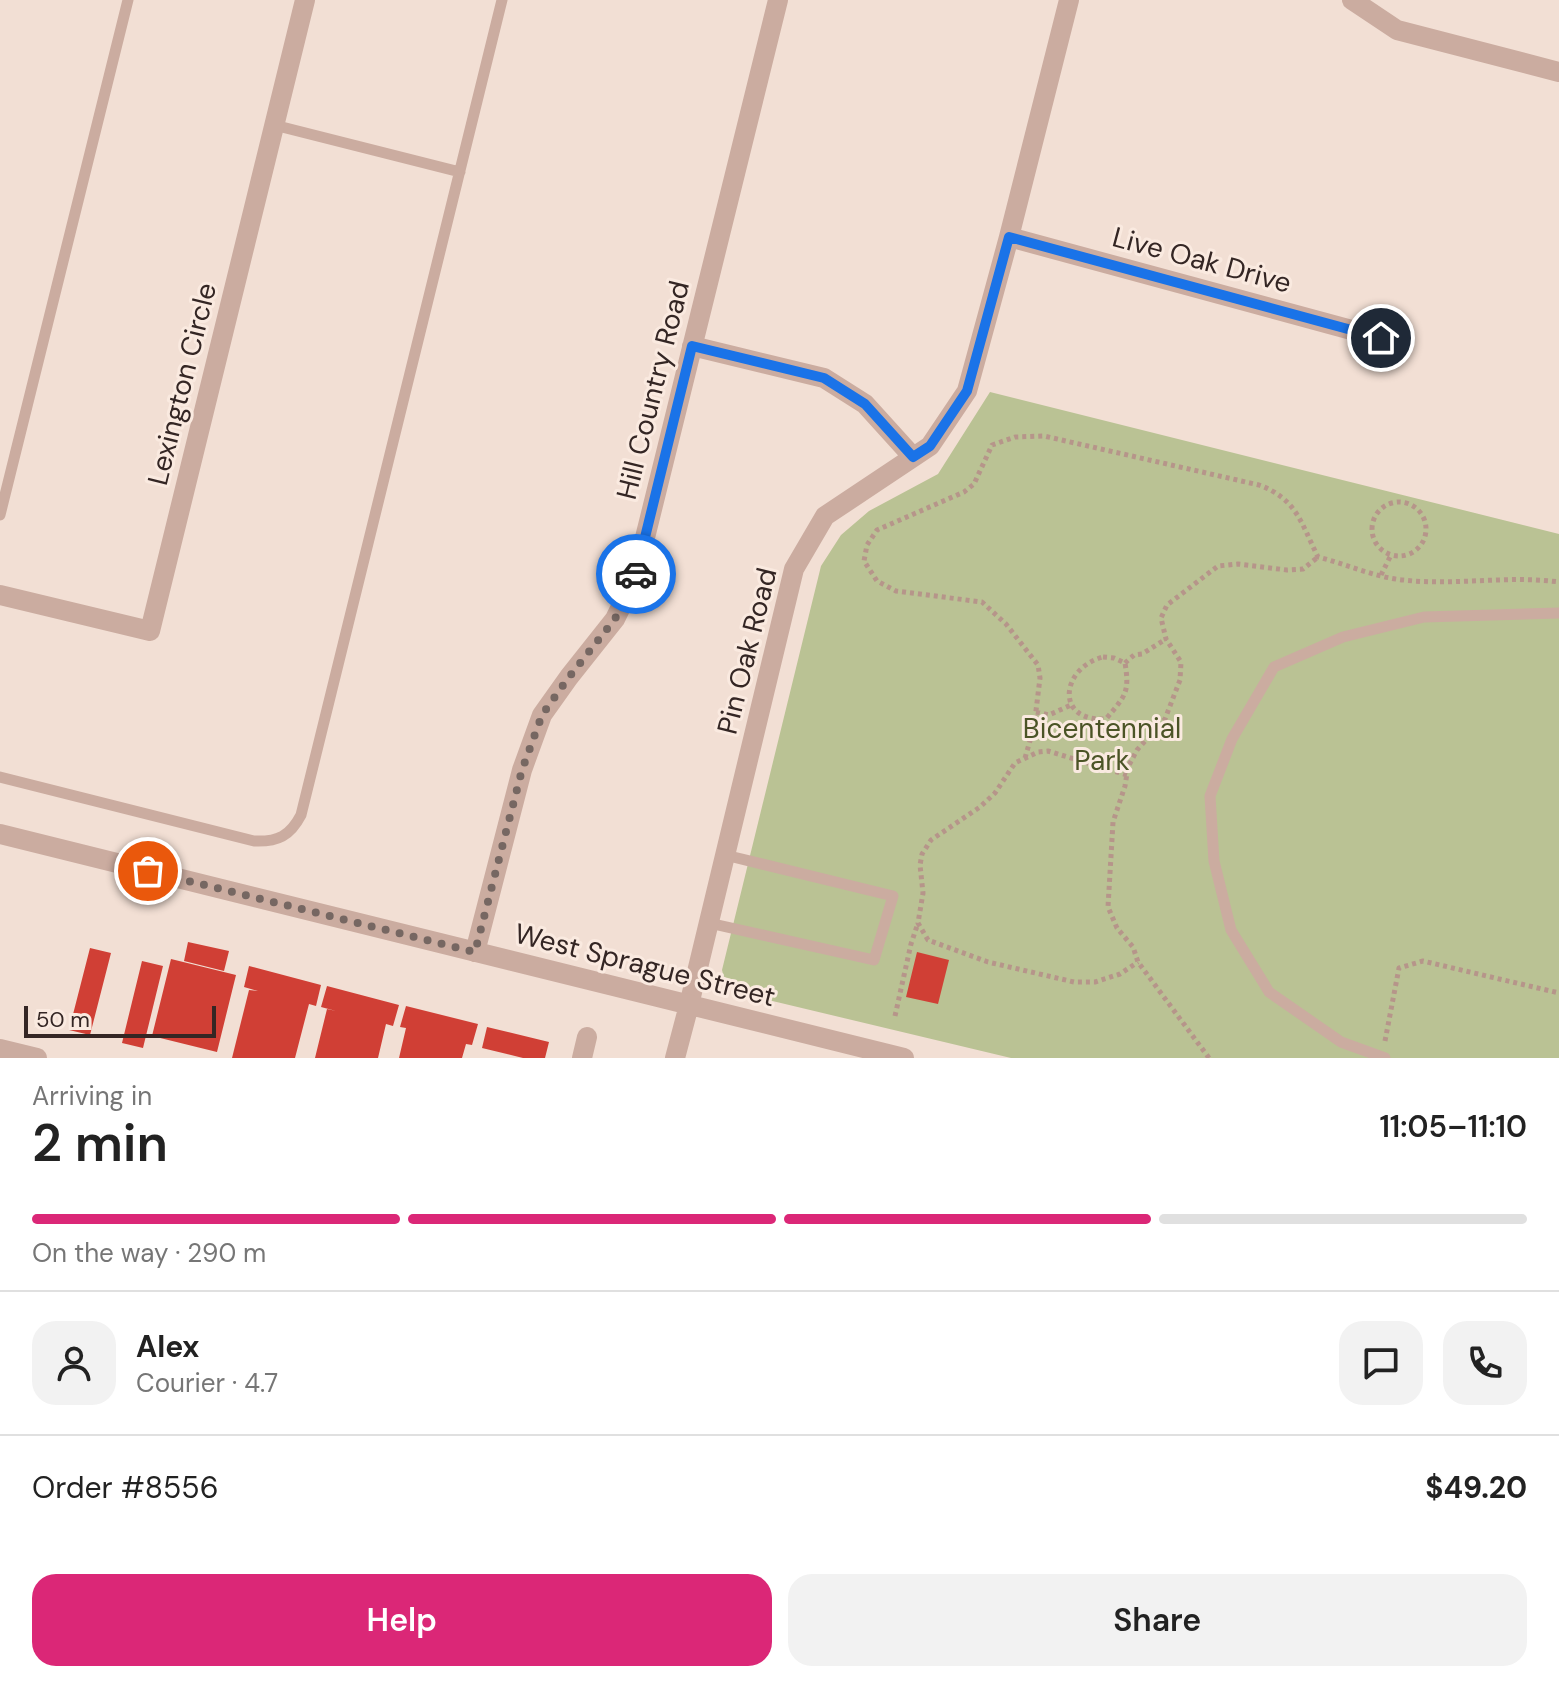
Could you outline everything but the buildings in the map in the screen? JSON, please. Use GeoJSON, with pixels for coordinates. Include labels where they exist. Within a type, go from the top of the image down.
{"type":"FeatureCollection","features":[{"type":"Feature","properties":{"kind":"street","name":"Lexington Circle"},"geometry":{"type":"LineString","coordinates":[[0,595],[150,631],[305,0]]}},
{"type":"Feature","properties":{"kind":"street","name":"Hill Country Road"},"geometry":{"type":"LineString","coordinates":[[475,952],[522,770],[542,715],[615,619],[635,578],[778,0]]}},
{"type":"Feature","properties":{"kind":"street","name":"Pin Oak Road"},"geometry":{"type":"LineString","coordinates":[[675,1058],[794,569],[825,516],[930,446],[967,391],[1069,0]]}},
{"type":"Feature","properties":{"kind":"street"},"geometry":{"type":"LineString","coordinates":[[1352,0],[1397,30],[1559,72]]}},
{"type":"Feature","properties":{"kind":"street","name":"Live Oak Drive"},"geometry":{"type":"LineString","coordinates":[[1009,237],[1381,338]]}},
{"type":"Feature","properties":{"kind":"street"},"geometry":{"type":"LineString","coordinates":[[692,346],[824,378],[865,404],[913,457]]}},
{"type":"Feature","properties":{"kind":"street","name":"West Sprague Street"},"geometry":{"type":"LineString","coordinates":[[0,834],[904,1058]]}},
{"type":"Feature","properties":{"kind":"street"},"geometry":{"type":"LineString","coordinates":[[582,1058],[587,1037]]}},
{"type":"Feature","properties":{"kind":"street"},"geometry":{"type":"LineString","coordinates":[[0,1049],[37,1058]]}},
{"type":"Feature","properties":{"kind":"lane"},"geometry":{"type":"LineString","coordinates":[[0,515],[128,0]]}},
{"type":"Feature","properties":{"kind":"lane"},"geometry":{"type":"LineString","coordinates":[[0,777],[254,841],[286,837],[295,827],[301,815],[502,0]]}},
{"type":"Feature","properties":{"kind":"lane"},"geometry":{"type":"LineString","coordinates":[[274,125],[460,172]]}},
{"type":"Feature","properties":{"kind":"lane"},"geometry":{"type":"LineString","coordinates":[[1383,1057],[1341,1042],[1269,992],[1231,930],[1214,861],[1210,796],[1232,739],[1274,667],[1343,637],[1424,617],[1559,613]]}},
{"type":"Feature","properties":{"kind":"lane"},"geometry":{"type":"LineString","coordinates":[[709,923],[874,960],[893,896],[725,855]]}},
{"type":"Feature","properties":{"kind":"path"},"geometry":{"type":"LineString","coordinates":[[1025,758],[1036,712],[1040,678],[1038,665],[994,611],[982,602],[896,591],[877,581],[864,561],[867,545],[877,530],[964,492],[974,484],[992,445],[1015,437],[1044,436],[1259,485],[1280,493],[1294,508],[1318,557],[1381,575],[1402,580],[1531,578],[1559,582]]}},
{"type":"Feature","properties":{"kind":"path"},"geometry":{"type":"LineString","coordinates":[[1395,502],[1404,502],[1424,518],[1425,535],[1416,550],[1409,554],[1391,555],[1376,545],[1371,527],[1379,510],[1395,502]]}},
{"type":"Feature","properties":{"kind":"path"},"geometry":{"type":"LineString","coordinates":[[1381,575],[1391,555]]}},
{"type":"Feature","properties":{"kind":"path"},"geometry":{"type":"LineString","coordinates":[[1209,1058],[1138,962],[1133,947],[1117,928],[1108,907],[1113,822],[1128,767],[1137,750],[1165,719],[1180,680],[1181,662],[1166,639],[1161,618],[1167,605],[1218,566],[1238,564],[1303,569],[1318,557]]}},
{"type":"Feature","properties":{"kind":"path"},"geometry":{"type":"LineString","coordinates":[[1125,663],[1166,639]]}},
{"type":"Feature","properties":{"kind":"path"},"geometry":{"type":"LineString","coordinates":[[1114,658],[1125,663],[1129,687],[1106,719],[1092,720],[1077,714],[1068,691],[1075,674],[1090,661],[1114,658]]}},
{"type":"Feature","properties":{"kind":"path"},"geometry":{"type":"LineString","coordinates":[[1036,712],[1049,715],[1071,705]]}},
{"type":"Feature","properties":{"kind":"path"},"geometry":{"type":"LineString","coordinates":[[895,1016],[923,893],[922,854],[931,840],[980,807],[995,793],[1015,763],[1025,758],[1048,751],[1127,775]]}},
{"type":"Feature","properties":{"kind":"path"},"geometry":{"type":"LineString","coordinates":[[918,923],[928,940],[988,962],[1074,982],[1095,982],[1120,974],[1138,962]]}},
{"type":"Feature","properties":{"kind":"path"},"geometry":{"type":"LineString","coordinates":[[1383,1057],[1399,968],[1408,963],[1423,961],[1559,993]]}},
{"type":"Feature","properties":{"kind":"green space","name":"Bicentennial Park"},"geometry":{"type":"Polygon","coordinates":[[[990,392],[1559,534],[1559,1058],[1011,1058],[739,993],[725,982],[722,970],[821,566],[841,535],[869,511],[938,474],[990,392]]]}},
{"type":"Feature","properties":{"kind":"way so far"},"geometry":{"type":"LineString","coordinates":[[148,871],[475,952],[522,770],[542,715],[615,619],[636,574]]}},
{"type":"Feature","properties":{"kind":"route"},"geometry":{"type":"LineString","coordinates":[[636,574],[692,346],[824,378],[865,404],[913,457],[930,446],[967,391],[1009,237],[1381,338]]}}]}
